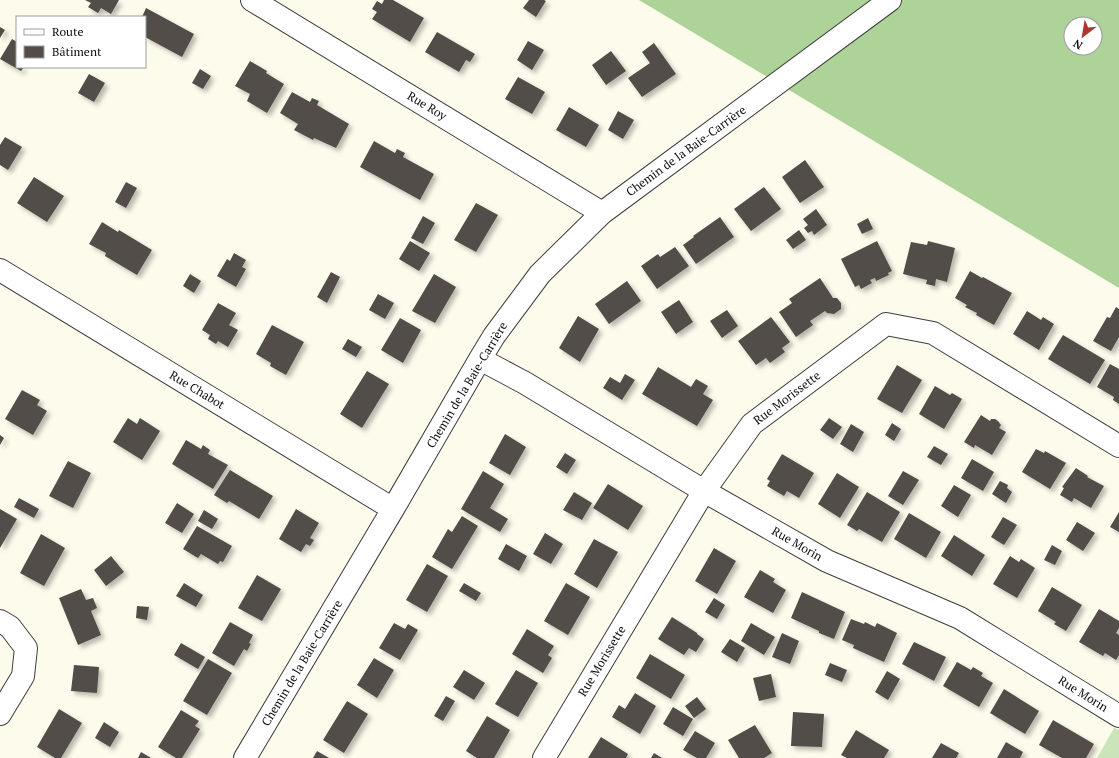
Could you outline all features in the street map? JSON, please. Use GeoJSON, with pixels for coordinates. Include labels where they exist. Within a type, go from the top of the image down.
{"type":"FeatureCollection","features":[{"type":"Feature","properties":{"kind":"street","name":"Rue Roy"},"geometry":{"type":"LineString","coordinates":[[252,0],[602,213]]}},
{"type":"Feature","properties":{"kind":"street","name":"Chemin de la Baie-Carrière"},"geometry":{"type":"LineString","coordinates":[[245,758],[394,509],[494,336],[540,274],[602,213],[890,0]]}},
{"type":"Feature","properties":{"kind":"street","name":"Rue Chabot"},"geometry":{"type":"LineString","coordinates":[[3,278],[394,509]]}},
{"type":"Feature","properties":{"kind":"street","name":"Rue Morissette"},"geometry":{"type":"LineString","coordinates":[[544,758],[704,491],[752,424],[886,324],[933,333],[1119,446]]}},
{"type":"Feature","properties":{"kind":"street","name":"Rue Morin"},"geometry":{"type":"LineString","coordinates":[[480,359],[525,383],[704,491],[827,561],[960,618],[1119,716]]}},
{"type":"Feature","properties":{"kind":"street"},"geometry":{"type":"LineString","coordinates":[[0,621],[10,627],[26,648],[23,676],[0,714]]}},
{"type":"Feature","properties":{"kind":"green space"},"geometry":{"type":"Polygon","coordinates":[[[639,0],[1119,0],[1119,288],[639,0]]]}},
{"type":"Feature","properties":{"kind":"green space"},"geometry":{"type":"Polygon","coordinates":[[[1114,728],[1119,730],[1119,758],[1097,758],[1114,728]]]}},
{"type":"Feature","properties":{"kind":"building"},"geometry":{"type":"Polygon","coordinates":[[[85,0],[119,0],[111,14],[101,8],[98,13],[88,7],[91,3],[85,0]]]}},
{"type":"Feature","properties":{"kind":"building"},"geometry":{"type":"Polygon","coordinates":[[[384,0],[393,0],[424,18],[410,42],[372,19],[377,12],[372,9],[377,1],[382,4],[384,0]]]}},
{"type":"Feature","properties":{"kind":"building"},"geometry":{"type":"Polygon","coordinates":[[[529,0],[546,1],[536,17],[523,8],[529,0]]]}},
{"type":"Feature","properties":{"kind":"building"},"geometry":{"type":"Polygon","coordinates":[[[146,8],[194,34],[182,57],[146,38],[146,16],[142,16],[146,8]]]}},
{"type":"Feature","properties":{"kind":"building"},"geometry":{"type":"Polygon","coordinates":[[[0,27],[5,30],[0,38],[0,27]]]}},
{"type":"Feature","properties":{"kind":"building"},"geometry":{"type":"Polygon","coordinates":[[[437,32],[475,54],[470,62],[466,60],[459,72],[425,52],[437,32]]]}},
{"type":"Feature","properties":{"kind":"building"},"geometry":{"type":"Polygon","coordinates":[[[12,39],[16,41],[16,68],[23,68],[21,71],[0,59],[12,39]]]}},
{"type":"Feature","properties":{"kind":"building"},"geometry":{"type":"Polygon","coordinates":[[[528,41],[544,50],[532,70],[517,60],[528,41]]]}},
{"type":"Feature","properties":{"kind":"building"},"geometry":{"type":"Polygon","coordinates":[[[654,43],[676,74],[642,97],[628,78],[650,63],[642,52],[654,43]]]}},
{"type":"Feature","properties":{"kind":"building"},"geometry":{"type":"Polygon","coordinates":[[[611,51],[626,71],[606,85],[592,65],[611,51]]]}},
{"type":"Feature","properties":{"kind":"building"},"geometry":{"type":"Polygon","coordinates":[[[250,61],[267,71],[266,73],[284,84],[267,113],[247,101],[250,94],[235,86],[250,61]]]}},
{"type":"Feature","properties":{"kind":"building"},"geometry":{"type":"Polygon","coordinates":[[[200,69],[211,76],[203,89],[192,83],[200,69]]]}},
{"type":"Feature","properties":{"kind":"building"},"geometry":{"type":"Polygon","coordinates":[[[89,74],[105,83],[94,102],[78,93],[89,74]]]}},
{"type":"Feature","properties":{"kind":"building"},"geometry":{"type":"Polygon","coordinates":[[[518,77],[545,92],[532,114],[505,99],[518,77]]]}},
{"type":"Feature","properties":{"kind":"building"},"geometry":{"type":"Polygon","coordinates":[[[292,92],[310,102],[312,98],[319,101],[317,105],[349,124],[336,148],[314,138],[313,140],[294,130],[298,124],[280,113],[292,92]]]}},
{"type":"Feature","properties":{"kind":"building"},"geometry":{"type":"Polygon","coordinates":[[[569,107],[599,125],[586,147],[556,130],[569,107]]]}},
{"type":"Feature","properties":{"kind":"building"},"geometry":{"type":"Polygon","coordinates":[[[618,111],[634,120],[623,139],[608,130],[618,111]]]}},
{"type":"Feature","properties":{"kind":"building"},"geometry":{"type":"Polygon","coordinates":[[[5,137],[22,147],[8,170],[0,165],[0,145],[5,137]]]}},
{"type":"Feature","properties":{"kind":"building"},"geometry":{"type":"Polygon","coordinates":[[[374,141],[395,153],[397,149],[405,153],[403,157],[434,174],[420,200],[360,167],[374,141]]]}},
{"type":"Feature","properties":{"kind":"building"},"geometry":{"type":"Polygon","coordinates":[[[805,160],[824,187],[800,203],[782,177],[805,160]]]}},
{"type":"Feature","properties":{"kind":"building"},"geometry":{"type":"Polygon","coordinates":[[[34,177],[64,196],[47,222],[17,203],[34,177]]]}},
{"type":"Feature","properties":{"kind":"building"},"geometry":{"type":"Polygon","coordinates":[[[126,182],[137,188],[126,208],[115,202],[126,182]]]}},
{"type":"Feature","properties":{"kind":"building"},"geometry":{"type":"Polygon","coordinates":[[[764,187],[781,209],[751,231],[734,209],[764,187]]]}},
{"type":"Feature","properties":{"kind":"building"},"geometry":{"type":"Polygon","coordinates":[[[476,203],[498,215],[476,252],[454,240],[476,203]]]}},
{"type":"Feature","properties":{"kind":"building"},"geometry":{"type":"Polygon","coordinates":[[[816,209],[827,225],[814,235],[812,231],[808,233],[804,228],[808,225],[803,219],[816,209]]]}},
{"type":"Feature","properties":{"kind":"building"},"geometry":{"type":"Polygon","coordinates":[[[423,216],[435,223],[423,244],[411,238],[423,216]]]}},
{"type":"Feature","properties":{"kind":"building"},"geometry":{"type":"Polygon","coordinates":[[[720,217],[734,237],[696,264],[683,245],[720,217]]]}},
{"type":"Feature","properties":{"kind":"building"},"geometry":{"type":"Polygon","coordinates":[[[868,218],[873,229],[862,234],[857,224],[868,218]]]}},
{"type":"Feature","properties":{"kind":"building"},"geometry":{"type":"Polygon","coordinates":[[[102,222],[118,232],[119,230],[152,250],[137,275],[105,256],[106,253],[89,244],[102,222]]]}},
{"type":"Feature","properties":{"kind":"building"},"geometry":{"type":"Polygon","coordinates":[[[799,230],[806,240],[793,249],[786,240],[799,230]]]}},
{"type":"Feature","properties":{"kind":"building"},"geometry":{"type":"Polygon","coordinates":[[[410,241],[430,253],[419,271],[399,259],[410,241]]]}},
{"type":"Feature","properties":{"kind":"building"},"geometry":{"type":"Polygon","coordinates":[[[877,241],[892,271],[888,273],[889,275],[876,281],[875,278],[870,280],[872,283],[861,289],[859,285],[855,287],[841,259],[877,241]]]}},
{"type":"Feature","properties":{"kind":"building"},"geometry":{"type":"Polygon","coordinates":[[[928,241],[955,248],[947,282],[936,279],[935,286],[926,284],[927,280],[903,274],[911,242],[927,245],[928,241]]]}},
{"type":"Feature","properties":{"kind":"building"},"geometry":{"type":"Polygon","coordinates":[[[675,247],[689,266],[657,289],[641,266],[658,254],[660,257],[675,247]]]}},
{"type":"Feature","properties":{"kind":"building"},"geometry":{"type":"Polygon","coordinates":[[[234,253],[246,260],[242,267],[246,269],[236,287],[217,276],[227,259],[230,261],[234,253]]]}},
{"type":"Feature","properties":{"kind":"building"},"geometry":{"type":"Polygon","coordinates":[[[970,271],[1012,293],[994,325],[976,315],[977,313],[965,307],[967,305],[955,298],[970,271]]]}},
{"type":"Feature","properties":{"kind":"building"},"geometry":{"type":"Polygon","coordinates":[[[331,272],[340,277],[327,303],[317,297],[331,272]]]}},
{"type":"Feature","properties":{"kind":"building"},"geometry":{"type":"Polygon","coordinates":[[[190,274],[201,281],[194,293],[183,286],[190,274]]]}},
{"type":"Feature","properties":{"kind":"building"},"geometry":{"type":"Polygon","coordinates":[[[434,274],[456,287],[435,323],[412,311],[434,274]]]}},
{"type":"Feature","properties":{"kind":"building"},"geometry":{"type":"Polygon","coordinates":[[[820,278],[833,298],[837,298],[841,303],[841,309],[834,314],[827,313],[825,311],[810,321],[813,325],[796,337],[779,312],[792,303],[789,299],[820,278]]]}},
{"type":"Feature","properties":{"kind":"building"},"geometry":{"type":"Polygon","coordinates":[[[627,281],[641,301],[609,324],[595,304],[627,281]]]}},
{"type":"Feature","properties":{"kind":"building"},"geometry":{"type":"Polygon","coordinates":[[[378,294],[394,303],[385,319],[369,310],[378,294]]]}},
{"type":"Feature","properties":{"kind":"building"},"geometry":{"type":"Polygon","coordinates":[[[679,300],[693,322],[676,334],[661,312],[679,300]]]}},
{"type":"Feature","properties":{"kind":"building"},"geometry":{"type":"Polygon","coordinates":[[[218,303],[236,313],[229,325],[238,330],[228,347],[218,341],[216,344],[208,339],[210,335],[202,330],[218,303]]]}},
{"type":"Feature","properties":{"kind":"building"},"geometry":{"type":"Polygon","coordinates":[[[1116,307],[1119,309],[1119,337],[1111,351],[1093,341],[1107,317],[1110,318],[1116,307]]]}},
{"type":"Feature","properties":{"kind":"building"},"geometry":{"type":"Polygon","coordinates":[[[727,310],[738,326],[722,338],[710,321],[727,310]]]}},
{"type":"Feature","properties":{"kind":"building"},"geometry":{"type":"Polygon","coordinates":[[[1027,311],[1041,320],[1043,317],[1054,324],[1039,350],[1013,334],[1027,311]]]}},
{"type":"Feature","properties":{"kind":"building"},"geometry":{"type":"Polygon","coordinates":[[[578,316],[599,329],[580,362],[559,348],[578,316]]]}},
{"type":"Feature","properties":{"kind":"building"},"geometry":{"type":"Polygon","coordinates":[[[771,317],[790,342],[782,348],[785,352],[770,363],[766,358],[756,365],[738,341],[771,317]]]}},
{"type":"Feature","properties":{"kind":"building"},"geometry":{"type":"Polygon","coordinates":[[[400,318],[421,330],[403,363],[381,350],[400,318]]]}},
{"type":"Feature","properties":{"kind":"building"},"geometry":{"type":"Polygon","coordinates":[[[272,325],[304,342],[286,375],[270,366],[271,363],[256,354],[272,325]]]}},
{"type":"Feature","properties":{"kind":"building"},"geometry":{"type":"Polygon","coordinates":[[[1063,335],[1105,360],[1090,384],[1048,359],[1063,335]]]}},
{"type":"Feature","properties":{"kind":"building"},"geometry":{"type":"Polygon","coordinates":[[[348,339],[362,347],[356,357],[342,349],[348,339]]]}},
{"type":"Feature","properties":{"kind":"building"},"geometry":{"type":"Polygon","coordinates":[[[1110,364],[1119,369],[1119,404],[1113,400],[1114,397],[1097,387],[1110,364]]]}},
{"type":"Feature","properties":{"kind":"building"},"geometry":{"type":"Polygon","coordinates":[[[897,365],[922,380],[902,413],[877,399],[897,365]]]}},
{"type":"Feature","properties":{"kind":"building"},"geometry":{"type":"Polygon","coordinates":[[[658,367],[691,387],[696,379],[708,386],[703,394],[713,400],[697,426],[642,394],[658,367]]]}},
{"type":"Feature","properties":{"kind":"building"},"geometry":{"type":"Polygon","coordinates":[[[367,371],[389,384],[362,428],[340,414],[367,371]]]}},
{"type":"Feature","properties":{"kind":"building"},"geometry":{"type":"Polygon","coordinates":[[[625,374],[635,380],[622,400],[603,388],[610,377],[620,383],[625,374]]]}},
{"type":"Feature","properties":{"kind":"building"},"geometry":{"type":"Polygon","coordinates":[[[935,386],[950,395],[952,393],[962,399],[944,429],[919,414],[935,386]]]}},
{"type":"Feature","properties":{"kind":"building"},"geometry":{"type":"Polygon","coordinates":[[[22,390],[40,400],[37,405],[47,411],[33,435],[5,419],[22,390]]]}},
{"type":"Feature","properties":{"kind":"building"},"geometry":{"type":"Polygon","coordinates":[[[981,415],[990,421],[991,419],[995,419],[998,421],[1001,425],[999,428],[1006,432],[992,455],[975,445],[974,448],[964,442],[981,415]]]}},
{"type":"Feature","properties":{"kind":"building"},"geometry":{"type":"Polygon","coordinates":[[[128,418],[137,424],[140,418],[160,431],[142,460],[113,442],[128,418]]]}},
{"type":"Feature","properties":{"kind":"building"},"geometry":{"type":"Polygon","coordinates":[[[829,418],[842,427],[833,439],[820,430],[829,418]]]}},
{"type":"Feature","properties":{"kind":"building"},"geometry":{"type":"Polygon","coordinates":[[[892,423],[901,429],[894,441],[885,435],[892,423]]]}},
{"type":"Feature","properties":{"kind":"building"},"geometry":{"type":"Polygon","coordinates":[[[851,424],[864,432],[853,452],[840,444],[851,424]]]}},
{"type":"Feature","properties":{"kind":"building"},"geometry":{"type":"Polygon","coordinates":[[[505,434],[526,447],[510,475],[489,463],[505,434]]]}},
{"type":"Feature","properties":{"kind":"building"},"geometry":{"type":"Polygon","coordinates":[[[0,435],[4,438],[0,445],[0,435]]]}},
{"type":"Feature","properties":{"kind":"building"},"geometry":{"type":"Polygon","coordinates":[[[186,440],[201,449],[203,445],[210,450],[208,454],[228,465],[213,489],[172,464],[186,440]]]}},
{"type":"Feature","properties":{"kind":"building"},"geometry":{"type":"Polygon","coordinates":[[[934,446],[948,454],[941,465],[927,457],[934,446]]]}},
{"type":"Feature","properties":{"kind":"building"},"geometry":{"type":"Polygon","coordinates":[[[1036,449],[1044,453],[1045,451],[1066,463],[1050,489],[1022,472],[1036,449]]]}},
{"type":"Feature","properties":{"kind":"building"},"geometry":{"type":"Polygon","coordinates":[[[565,453],[576,460],[567,474],[556,467],[565,453]]]}},
{"type":"Feature","properties":{"kind":"building"},"geometry":{"type":"Polygon","coordinates":[[[782,454],[814,473],[799,498],[787,491],[784,496],[767,486],[770,481],[767,479],[782,454]]]}},
{"type":"Feature","properties":{"kind":"building"},"geometry":{"type":"Polygon","coordinates":[[[972,459],[994,472],[983,491],[961,478],[972,459]]]}},
{"type":"Feature","properties":{"kind":"building"},"geometry":{"type":"Polygon","coordinates":[[[68,461],[91,473],[73,508],[49,496],[68,461]]]}},
{"type":"Feature","properties":{"kind":"building"},"geometry":{"type":"Polygon","coordinates":[[[1076,468],[1088,476],[1087,477],[1104,486],[1091,508],[1074,498],[1072,502],[1060,495],[1064,488],[1062,487],[1076,468]]]}},
{"type":"Feature","properties":{"kind":"building"},"geometry":{"type":"Polygon","coordinates":[[[230,470],[273,496],[259,519],[229,501],[227,503],[214,495],[230,470]]]}},
{"type":"Feature","properties":{"kind":"building"},"geometry":{"type":"Polygon","coordinates":[[[483,471],[504,484],[490,508],[508,519],[500,532],[461,509],[483,471]]]}},
{"type":"Feature","properties":{"kind":"building"},"geometry":{"type":"Polygon","coordinates":[[[903,471],[919,480],[903,505],[888,496],[903,471]]]}},
{"type":"Feature","properties":{"kind":"building"},"geometry":{"type":"Polygon","coordinates":[[[837,473],[859,487],[840,518],[818,504],[837,473]]]}},
{"type":"Feature","properties":{"kind":"building"},"geometry":{"type":"Polygon","coordinates":[[[1000,481],[1008,485],[1007,488],[1012,492],[1006,503],[992,494],[1000,481]]]}},
{"type":"Feature","properties":{"kind":"building"},"geometry":{"type":"Polygon","coordinates":[[[608,484],[643,506],[628,530],[593,508],[608,484]]]}},
{"type":"Feature","properties":{"kind":"building"},"geometry":{"type":"Polygon","coordinates":[[[954,485],[971,495],[958,517],[941,506],[954,485]]]}},
{"type":"Feature","properties":{"kind":"building"},"geometry":{"type":"Polygon","coordinates":[[[574,492],[592,503],[582,520],[563,510],[574,492]]]}},
{"type":"Feature","properties":{"kind":"building"},"geometry":{"type":"Polygon","coordinates":[[[867,492],[900,512],[882,542],[859,529],[857,531],[847,525],[867,492]]]}},
{"type":"Feature","properties":{"kind":"building"},"geometry":{"type":"Polygon","coordinates":[[[19,498],[39,509],[34,518],[14,507],[19,498]]]}},
{"type":"Feature","properties":{"kind":"building"},"geometry":{"type":"Polygon","coordinates":[[[177,503],[194,514],[182,533],[165,523],[177,503]]]}},
{"type":"Feature","properties":{"kind":"building"},"geometry":{"type":"Polygon","coordinates":[[[0,509],[17,519],[0,548],[0,509]]]}},
{"type":"Feature","properties":{"kind":"building"},"geometry":{"type":"Polygon","coordinates":[[[296,509],[319,523],[310,538],[314,540],[310,546],[306,544],[301,552],[279,539],[296,509]]]}},
{"type":"Feature","properties":{"kind":"building"},"geometry":{"type":"Polygon","coordinates":[[[204,510],[218,519],[212,529],[198,521],[204,510]]]}},
{"type":"Feature","properties":{"kind":"building"},"geometry":{"type":"Polygon","coordinates":[[[1119,512],[1119,532],[1110,527],[1119,512]]]}},
{"type":"Feature","properties":{"kind":"building"},"geometry":{"type":"Polygon","coordinates":[[[909,513],[941,532],[926,558],[894,539],[909,513]]]}},
{"type":"Feature","properties":{"kind":"building"},"geometry":{"type":"Polygon","coordinates":[[[462,516],[478,526],[452,569],[432,557],[448,529],[452,532],[462,516]]]}},
{"type":"Feature","properties":{"kind":"building"},"geometry":{"type":"Polygon","coordinates":[[[1003,517],[1017,525],[1004,545],[991,537],[1003,517]]]}},
{"type":"Feature","properties":{"kind":"building"},"geometry":{"type":"Polygon","coordinates":[[[1077,522],[1095,533],[1083,551],[1066,540],[1077,522]]]}},
{"type":"Feature","properties":{"kind":"building"},"geometry":{"type":"Polygon","coordinates":[[[197,526],[232,546],[223,562],[220,561],[218,564],[201,554],[198,558],[183,549],[197,526]]]}},
{"type":"Feature","properties":{"kind":"building"},"geometry":{"type":"Polygon","coordinates":[[[545,533],[563,544],[551,564],[533,554],[545,533]]]}},
{"type":"Feature","properties":{"kind":"building"},"geometry":{"type":"Polygon","coordinates":[[[41,534],[65,548],[44,586],[20,573],[41,534]]]}},
{"type":"Feature","properties":{"kind":"building"},"geometry":{"type":"Polygon","coordinates":[[[954,535],[985,555],[972,576],[941,556],[954,535]]]}},
{"type":"Feature","properties":{"kind":"building"},"geometry":{"type":"Polygon","coordinates":[[[594,539],[618,552],[597,588],[574,574],[594,539]]]}},
{"type":"Feature","properties":{"kind":"building"},"geometry":{"type":"Polygon","coordinates":[[[506,544],[527,556],[519,571],[498,559],[506,544]]]}},
{"type":"Feature","properties":{"kind":"building"},"geometry":{"type":"Polygon","coordinates":[[[1052,545],[1062,551],[1055,565],[1044,560],[1052,545]]]}},
{"type":"Feature","properties":{"kind":"building"},"geometry":{"type":"Polygon","coordinates":[[[714,548],[736,561],[717,594],[695,581],[714,548]]]}},
{"type":"Feature","properties":{"kind":"building"},"geometry":{"type":"Polygon","coordinates":[[[111,556],[124,572],[106,586],[94,570],[111,556]]]}},
{"type":"Feature","properties":{"kind":"building"},"geometry":{"type":"Polygon","coordinates":[[[1010,556],[1019,562],[1021,559],[1035,568],[1017,598],[993,584],[1010,556]]]}},
{"type":"Feature","properties":{"kind":"building"},"geometry":{"type":"Polygon","coordinates":[[[427,564],[448,576],[427,612],[406,600],[427,564]]]}},
{"type":"Feature","properties":{"kind":"building"},"geometry":{"type":"Polygon","coordinates":[[[760,570],[775,579],[773,582],[786,590],[773,613],[744,597],[760,570]]]}},
{"type":"Feature","properties":{"kind":"building"},"geometry":{"type":"Polygon","coordinates":[[[257,575],[281,589],[262,621],[238,608],[257,575]]]}},
{"type":"Feature","properties":{"kind":"building"},"geometry":{"type":"Polygon","coordinates":[[[184,583],[203,595],[196,607],[176,596],[184,583]]]}},
{"type":"Feature","properties":{"kind":"building"},"geometry":{"type":"Polygon","coordinates":[[[464,583],[481,593],[476,601],[459,591],[464,583]]]}},
{"type":"Feature","properties":{"kind":"building"},"geometry":{"type":"Polygon","coordinates":[[[566,583],[590,597],[568,635],[544,621],[566,583]]]}},
{"type":"Feature","properties":{"kind":"building"},"geometry":{"type":"Polygon","coordinates":[[[1052,587],[1082,605],[1066,631],[1054,624],[1056,622],[1038,611],[1052,587]]]}},
{"type":"Feature","properties":{"kind":"building"},"geometry":{"type":"Polygon","coordinates":[[[81,589],[86,600],[93,598],[97,608],[91,611],[101,635],[78,645],[59,598],[81,589]]]}},
{"type":"Feature","properties":{"kind":"building"},"geometry":{"type":"Polygon","coordinates":[[[802,592],[845,612],[834,639],[791,618],[802,592]]]}},
{"type":"Feature","properties":{"kind":"building"},"geometry":{"type":"Polygon","coordinates":[[[714,598],[725,605],[717,619],[705,612],[714,598]]]}},
{"type":"Feature","properties":{"kind":"building"},"geometry":{"type":"Polygon","coordinates":[[[137,606],[149,607],[147,620],[136,618],[137,606]]]}},
{"type":"Feature","properties":{"kind":"building"},"geometry":{"type":"Polygon","coordinates":[[[1099,609],[1119,621],[1119,628],[1116,633],[1119,635],[1119,655],[1116,660],[1105,653],[1103,656],[1079,642],[1099,609]]]}},
{"type":"Feature","properties":{"kind":"building"},"geometry":{"type":"Polygon","coordinates":[[[672,617],[704,639],[696,652],[689,648],[684,655],[658,639],[672,617]]]}},
{"type":"Feature","properties":{"kind":"building"},"geometry":{"type":"Polygon","coordinates":[[[851,619],[864,624],[865,622],[875,627],[877,623],[897,633],[884,662],[853,648],[854,645],[842,640],[851,619]]]}},
{"type":"Feature","properties":{"kind":"building"},"geometry":{"type":"Polygon","coordinates":[[[230,622],[253,635],[249,643],[251,644],[247,651],[244,649],[234,666],[212,653],[230,622]]]}},
{"type":"Feature","properties":{"kind":"building"},"geometry":{"type":"Polygon","coordinates":[[[394,623],[405,629],[408,624],[418,630],[400,660],[379,648],[394,623]]]}},
{"type":"Feature","properties":{"kind":"building"},"geometry":{"type":"Polygon","coordinates":[[[751,623],[775,637],[764,655],[741,641],[751,623]]]}},
{"type":"Feature","properties":{"kind":"building"},"geometry":{"type":"Polygon","coordinates":[[[527,629],[554,646],[548,655],[552,658],[543,673],[512,654],[527,629]]]}},
{"type":"Feature","properties":{"kind":"building"},"geometry":{"type":"Polygon","coordinates":[[[782,633],[799,641],[790,664],[772,657],[782,633]]]}},
{"type":"Feature","properties":{"kind":"building"},"geometry":{"type":"Polygon","coordinates":[[[730,639],[745,648],[737,662],[721,652],[730,639]]]}},
{"type":"Feature","properties":{"kind":"building"},"geometry":{"type":"Polygon","coordinates":[[[914,642],[946,657],[934,681],[902,664],[914,642]]]}},
{"type":"Feature","properties":{"kind":"building"},"geometry":{"type":"Polygon","coordinates":[[[181,643],[205,657],[198,669],[174,655],[181,643]]]}},
{"type":"Feature","properties":{"kind":"building"},"geometry":{"type":"Polygon","coordinates":[[[650,654],[685,675],[671,699],[636,678],[650,654]]]}},
{"type":"Feature","properties":{"kind":"building"},"geometry":{"type":"Polygon","coordinates":[[[374,658],[394,670],[377,698],[357,685],[374,658]]]}},
{"type":"Feature","properties":{"kind":"building"},"geometry":{"type":"Polygon","coordinates":[[[208,659],[232,673],[207,715],[183,701],[208,659]]]}},
{"type":"Feature","properties":{"kind":"building"},"geometry":{"type":"Polygon","coordinates":[[[957,662],[971,670],[973,667],[983,673],[981,676],[993,683],[979,707],[943,686],[957,662]]]}},
{"type":"Feature","properties":{"kind":"building"},"geometry":{"type":"Polygon","coordinates":[[[830,663],[847,670],[842,682],[825,675],[830,663]]]}},
{"type":"Feature","properties":{"kind":"building"},"geometry":{"type":"Polygon","coordinates":[[[74,665],[99,667],[97,693],[71,691],[74,665]]]}},
{"type":"Feature","properties":{"kind":"building"},"geometry":{"type":"Polygon","coordinates":[[[464,670],[485,683],[474,700],[453,687],[464,670]]]}},
{"type":"Feature","properties":{"kind":"building"},"geometry":{"type":"Polygon","coordinates":[[[516,670],[538,683],[518,717],[495,704],[516,670]]]}},
{"type":"Feature","properties":{"kind":"building"},"geometry":{"type":"Polygon","coordinates":[[[887,671],[900,679],[888,700],[875,692],[887,671]]]}},
{"type":"Feature","properties":{"kind":"building"},"geometry":{"type":"Polygon","coordinates":[[[771,674],[776,697],[759,701],[753,678],[771,674]]]}},
{"type":"Feature","properties":{"kind":"building"},"geometry":{"type":"Polygon","coordinates":[[[1004,689],[1039,711],[1025,734],[990,713],[1004,689]]]}},
{"type":"Feature","properties":{"kind":"building"},"geometry":{"type":"Polygon","coordinates":[[[635,693],[656,706],[640,734],[612,717],[619,705],[625,709],[635,693]]]}},
{"type":"Feature","properties":{"kind":"building"},"geometry":{"type":"Polygon","coordinates":[[[446,696],[455,701],[443,721],[434,716],[446,696]]]}},
{"type":"Feature","properties":{"kind":"building"},"geometry":{"type":"Polygon","coordinates":[[[697,697],[706,709],[694,718],[685,706],[697,697]]]}},
{"type":"Feature","properties":{"kind":"building"},"geometry":{"type":"Polygon","coordinates":[[[347,701],[368,714],[344,753],[323,740],[347,701]]]}},
{"type":"Feature","properties":{"kind":"building"},"geometry":{"type":"Polygon","coordinates":[[[673,707],[693,719],[683,736],[663,724],[673,707]]]}},
{"type":"Feature","properties":{"kind":"building"},"geometry":{"type":"Polygon","coordinates":[[[59,709],[82,723],[61,758],[55,758],[37,747],[59,709]]]}},
{"type":"Feature","properties":{"kind":"building"},"geometry":{"type":"Polygon","coordinates":[[[181,710],[199,721],[195,726],[200,729],[182,758],[176,758],[158,747],[181,710]]]}},
{"type":"Feature","properties":{"kind":"building"},"geometry":{"type":"Polygon","coordinates":[[[793,712],[824,714],[822,747],[791,746],[793,712]]]}},
{"type":"Feature","properties":{"kind":"building"},"geometry":{"type":"Polygon","coordinates":[[[487,716],[510,730],[494,758],[477,758],[466,751],[487,716]]]}},
{"type":"Feature","properties":{"kind":"building"},"geometry":{"type":"Polygon","coordinates":[[[1053,720],[1094,744],[1086,758],[1062,758],[1039,745],[1053,720]]]}},
{"type":"Feature","properties":{"kind":"building"},"geometry":{"type":"Polygon","coordinates":[[[104,722],[119,732],[110,747],[95,738],[104,722]]]}},
{"type":"Feature","properties":{"kind":"building"},"geometry":{"type":"Polygon","coordinates":[[[755,725],[772,753],[764,758],[739,758],[728,740],[755,725]]]}},
{"type":"Feature","properties":{"kind":"building"},"geometry":{"type":"Polygon","coordinates":[[[856,730],[889,750],[884,758],[847,758],[841,755],[856,730]]]}},
{"type":"Feature","properties":{"kind":"building"},"geometry":{"type":"Polygon","coordinates":[[[695,731],[715,743],[706,758],[697,758],[683,750],[695,731]]]}},
{"type":"Feature","properties":{"kind":"building"},"geometry":{"type":"Polygon","coordinates":[[[601,737],[628,754],[626,758],[588,758],[601,737]]]}},
{"type":"Feature","properties":{"kind":"building"},"geometry":{"type":"Polygon","coordinates":[[[1006,742],[1023,752],[1020,758],[997,758],[1006,742]]]}},
{"type":"Feature","properties":{"kind":"building"},"geometry":{"type":"Polygon","coordinates":[[[941,743],[959,753],[956,758],[932,758],[941,743]]]}},
{"type":"Feature","properties":{"kind":"building"},"geometry":{"type":"Polygon","coordinates":[[[317,751],[329,758],[313,758],[317,751]]]}},
{"type":"Feature","properties":{"kind":"building"},"geometry":{"type":"Polygon","coordinates":[[[141,752],[151,758],[138,758],[141,752]]]}},
{"type":"Feature","properties":{"kind":"building"},"geometry":{"type":"Polygon","coordinates":[[[654,753],[662,758],[651,758],[654,753]]]}}]}
